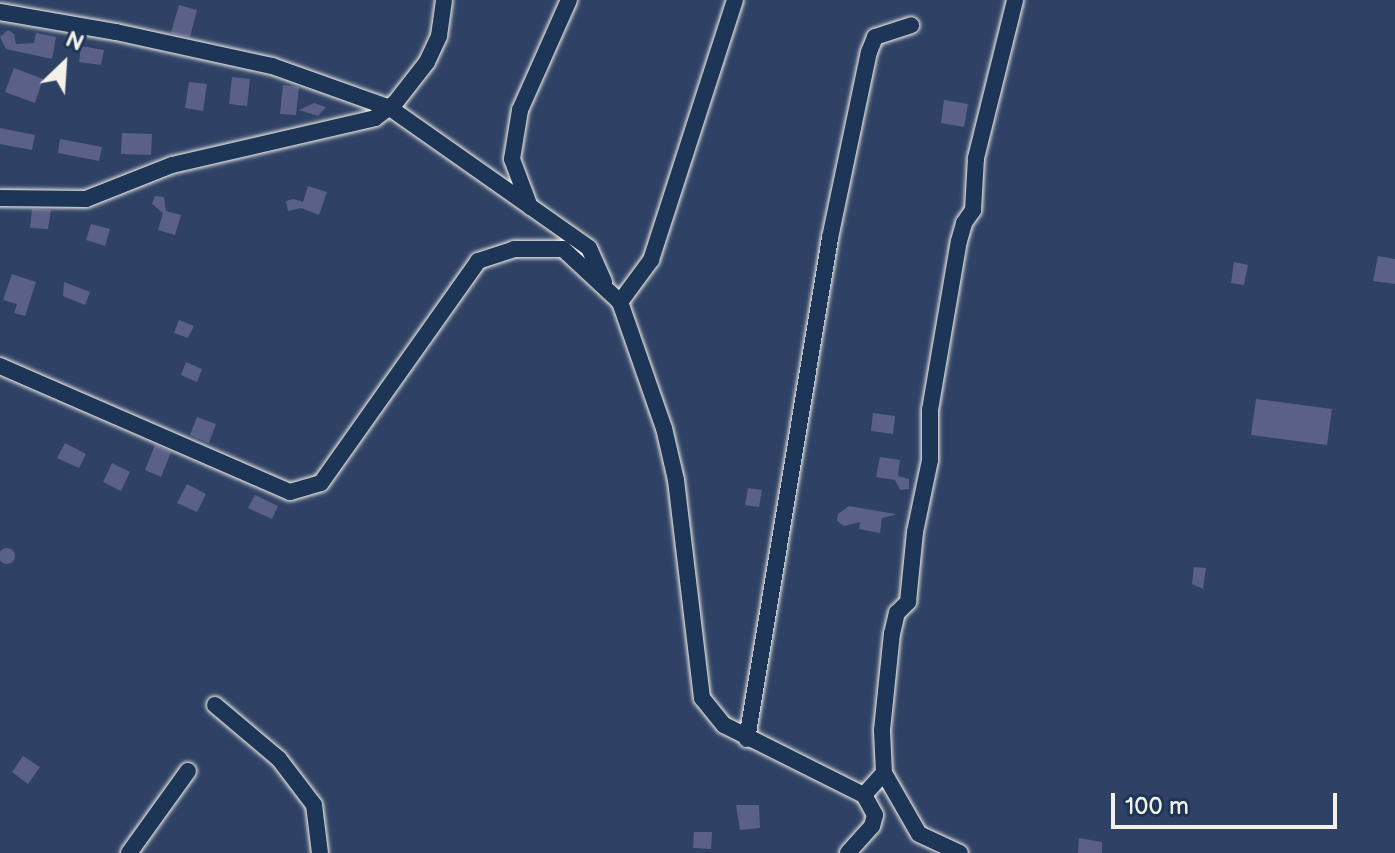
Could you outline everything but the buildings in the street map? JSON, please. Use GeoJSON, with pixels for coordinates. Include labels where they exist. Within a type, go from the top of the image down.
{"type":"FeatureCollection","features":[{"type":"Feature","properties":{"kind":"street"},"geometry":{"type":"LineString","coordinates":[[0,198],[86,199],[172,165],[375,118],[390,108],[434,49],[444,0]]}},
{"type":"Feature","properties":{"kind":"street"},"geometry":{"type":"LineString","coordinates":[[530,207],[512,159],[520,110],[569,0]]}},
{"type":"Feature","properties":{"kind":"street"},"geometry":{"type":"LineString","coordinates":[[614,296],[651,260],[735,0]]}},
{"type":"Feature","properties":{"kind":"street"},"geometry":{"type":"LineString","coordinates":[[960,853],[919,834],[884,773],[882,730],[892,634],[897,613],[908,602],[915,532],[930,460],[930,410],[959,241],[964,223],[973,210],[976,158],[1015,0]]}},
{"type":"Feature","properties":{"kind":"street"},"geometry":{"type":"LineString","coordinates":[[0,12],[116,32],[272,66],[390,108],[589,248],[614,296],[664,428],[676,480],[702,698],[724,725],[747,739],[864,795],[875,815],[872,826],[848,853]]}},
{"type":"Feature","properties":{"kind":"street"},"geometry":{"type":"LineString","coordinates":[[747,739],[830,238],[869,52],[875,37],[911,25]]}},
{"type":"Feature","properties":{"kind":"street"},"geometry":{"type":"LineString","coordinates":[[0,366],[290,492],[321,483],[478,261],[514,249],[563,249],[614,296]]}},
{"type":"Feature","properties":{"kind":"street"},"geometry":{"type":"LineString","coordinates":[[215,705],[279,759],[314,805],[320,853]]}},
{"type":"Feature","properties":{"kind":"street"},"geometry":{"type":"LineString","coordinates":[[129,853],[188,771]]}},
{"type":"Feature","properties":{"kind":"street"},"geometry":{"type":"LineString","coordinates":[[864,795],[884,773]]}}]}
